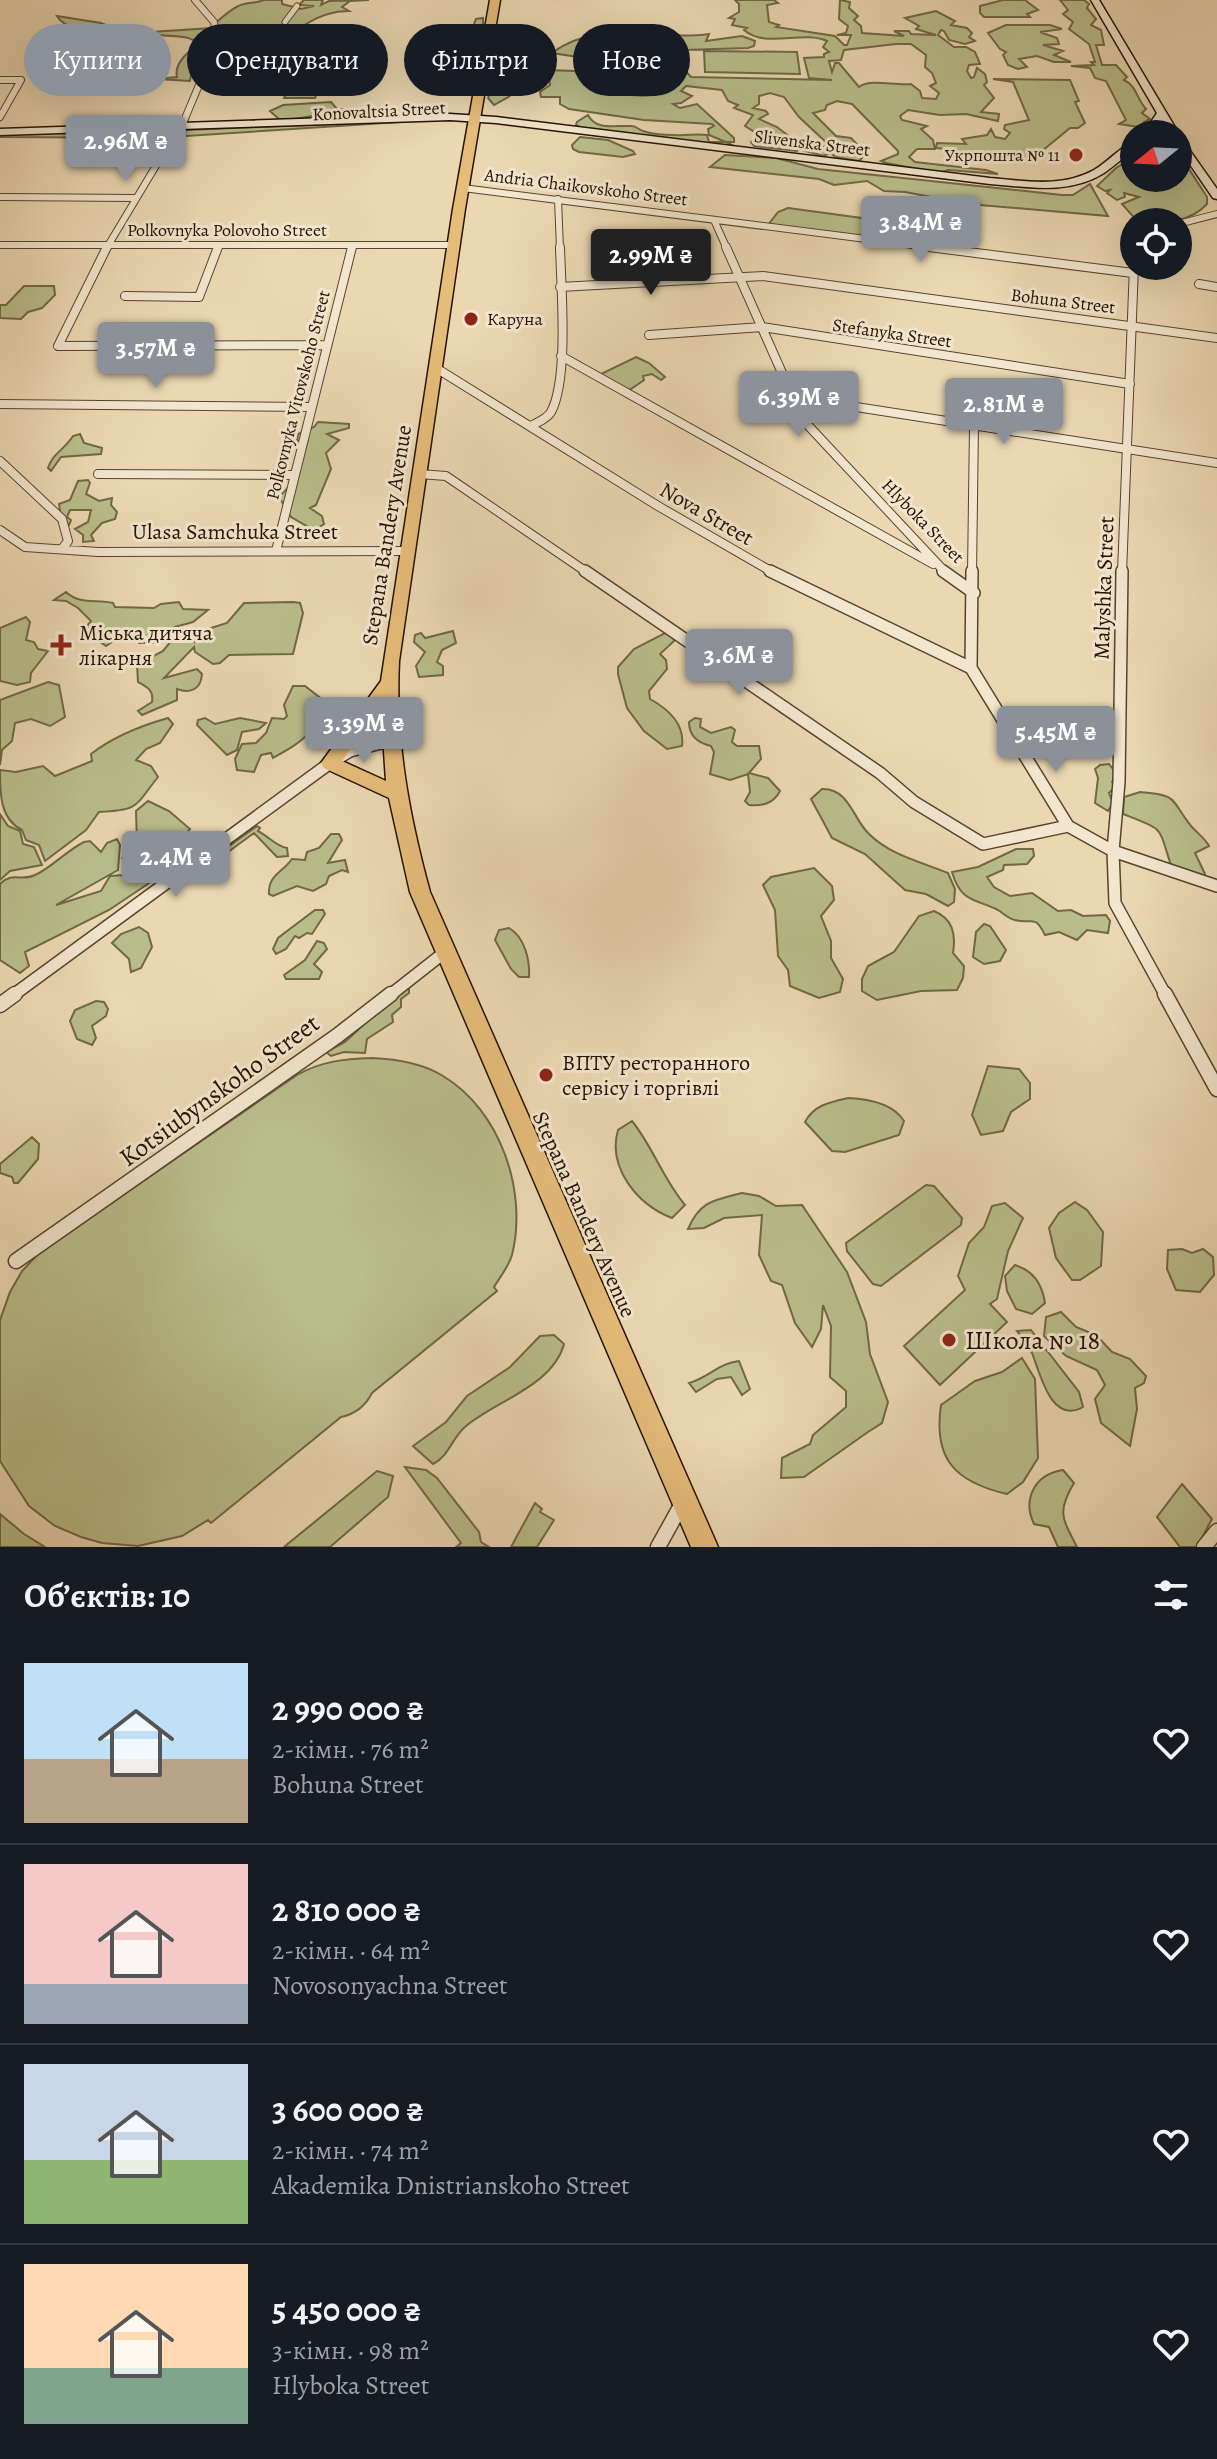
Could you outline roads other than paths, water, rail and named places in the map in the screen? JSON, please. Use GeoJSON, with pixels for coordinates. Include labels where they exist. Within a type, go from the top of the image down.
{"type":"FeatureCollection","features":[{"type":"Feature","properties":{"kind":"main road","name":"Stepana Bandery Avenue"},"geometry":{"type":"LineString","coordinates":[[495,0],[454,245],[389,683],[389,741],[395,793],[420,892],[705,1547]]}},
{"type":"Feature","properties":{"kind":"main road"},"geometry":{"type":"LineString","coordinates":[[1095,0],[1165,120]]}},
{"type":"Feature","properties":{"kind":"main road"},"geometry":{"type":"LineString","coordinates":[[1157,120],[1161,114]]}},
{"type":"Feature","properties":{"kind":"main road","name":"Konovaltsia Street"},"geometry":{"type":"LineString","coordinates":[[0,132],[450,117],[475,120]]}},
{"type":"Feature","properties":{"kind":"main road","name":"Konovaltsia Street"},"geometry":{"type":"LineString","coordinates":[[0,138],[172,139],[475,120]]}},
{"type":"Feature","properties":{"kind":"main road","name":"Slivenska Street"},"geometry":{"type":"LineString","coordinates":[[475,120],[1051,186],[1090,177],[1120,154]]}},
{"type":"Feature","properties":{"kind":"main road"},"geometry":{"type":"LineString","coordinates":[[172,139],[181,128]]}},
{"type":"Feature","properties":{"kind":"main road"},"geometry":{"type":"LineString","coordinates":[[1192,155],[1212,179],[1217,196]]}},
{"type":"Feature","properties":{"kind":"main road"},"geometry":{"type":"LineString","coordinates":[[389,683],[330,763],[395,793]]}},
{"type":"Feature","properties":{"kind":"street"},"geometry":{"type":"LineString","coordinates":[[181,128],[217,42],[214,22],[195,0]]}},
{"type":"Feature","properties":{"kind":"street"},"geometry":{"type":"LineString","coordinates":[[285,22],[297,6]]}},
{"type":"Feature","properties":{"kind":"street"},"geometry":{"type":"LineString","coordinates":[[0,80],[21,80],[0,117]]}},
{"type":"Feature","properties":{"kind":"street"},"geometry":{"type":"LineString","coordinates":[[172,139],[108,246],[58,346],[327,345]]}},
{"type":"Feature","properties":{"kind":"street","name":"Andria Chaikovskoho Street"},"geometry":{"type":"LineString","coordinates":[[463,188],[1120,268]]}},
{"type":"Feature","properties":{"kind":"street"},"geometry":{"type":"LineString","coordinates":[[0,197],[136,198]]}},
{"type":"Feature","properties":{"kind":"street"},"geometry":{"type":"LineString","coordinates":[[531,426],[550,415],[554,407],[561,356],[558,199]]}},
{"type":"Feature","properties":{"kind":"street"},"geometry":{"type":"LineString","coordinates":[[1192,220],[1217,214]]}},
{"type":"Feature","properties":{"kind":"street","name":"Hlyboka Street"},"geometry":{"type":"LineString","coordinates":[[714,220],[792,401],[811,428],[943,571],[974,593]]}},
{"type":"Feature","properties":{"kind":"street","name":"Polkovnyka Polovoho Street"},"geometry":{"type":"LineString","coordinates":[[0,245],[454,245]]}},
{"type":"Feature","properties":{"kind":"street"},"geometry":{"type":"LineString","coordinates":[[125,296],[199,297],[218,246]]}},
{"type":"Feature","properties":{"kind":"street","name":"Polkovnyka Vitovskoho Street"},"geometry":{"type":"LineString","coordinates":[[276,551],[352,246]]}},
{"type":"Feature","properties":{"kind":"street","name":"Bohuna Street"},"geometry":{"type":"LineString","coordinates":[[560,287],[763,276],[1132,326]]}},
{"type":"Feature","properties":{"kind":"street","name":"Malyshka Street"},"geometry":{"type":"LineString","coordinates":[[1113,851],[1119,782],[1119,619],[1129,448],[1134,280]]}},
{"type":"Feature","properties":{"kind":"street"},"geometry":{"type":"LineString","coordinates":[[1199,284],[1217,287]]}},
{"type":"Feature","properties":{"kind":"street"},"geometry":{"type":"LineString","coordinates":[[1132,326],[1217,338]]}},
{"type":"Feature","properties":{"kind":"street","name":"Stefanyka Street"},"geometry":{"type":"LineString","coordinates":[[649,335],[762,327],[1130,384]]}},
{"type":"Feature","properties":{"kind":"street"},"geometry":{"type":"LineString","coordinates":[[561,356],[943,571]]}},
{"type":"Feature","properties":{"kind":"street","name":"Nova Street"},"geometry":{"type":"LineString","coordinates":[[436,368],[658,506],[789,582],[971,668]]}},
{"type":"Feature","properties":{"kind":"street"},"geometry":{"type":"LineString","coordinates":[[792,401],[824,402],[1217,463]]}},
{"type":"Feature","properties":{"kind":"street"},"geometry":{"type":"LineString","coordinates":[[0,404],[312,407]]}},
{"type":"Feature","properties":{"kind":"street","name":"Hlyboka Street"},"geometry":{"type":"LineString","coordinates":[[971,668],[974,426]]}},
{"type":"Feature","properties":{"kind":"street"},"geometry":{"type":"LineString","coordinates":[[0,461],[62,519],[68,541],[62,549]]}},
{"type":"Feature","properties":{"kind":"street"},"geometry":{"type":"LineString","coordinates":[[98,474],[294,475]]}},
{"type":"Feature","properties":{"kind":"street"},"geometry":{"type":"LineString","coordinates":[[419,474],[446,476],[880,773],[914,802],[983,844],[1068,826]]}},
{"type":"Feature","properties":{"kind":"street","name":"Ulasa Samchuka Street"},"geometry":{"type":"LineString","coordinates":[[0,530],[25,547],[62,549],[408,551]]}},
{"type":"Feature","properties":{"kind":"street"},"geometry":{"type":"LineString","coordinates":[[971,668],[1068,826],[1134,861],[1217,886]]}},
{"type":"Feature","properties":{"kind":"street"},"geometry":{"type":"LineString","coordinates":[[0,1005],[330,763],[350,751],[389,741]]}},
{"type":"Feature","properties":{"kind":"street"},"geometry":{"type":"LineString","coordinates":[[1113,851],[1115,903],[1217,1089]]}},
{"type":"Feature","properties":{"kind":"street","name":"Kotsiubynskoho Street"},"geometry":{"type":"LineString","coordinates":[[16,1261],[275,1080],[445,952]]}},
{"type":"Feature","properties":{"kind":"street"},"geometry":{"type":"LineString","coordinates":[[658,1547],[684,1500]]}},
{"type":"Feature","properties":{"kind":"street"},"geometry":{"type":"LineString","coordinates":[[1204,1547],[1217,1531]]}},
{"type":"Feature","properties":{"kind":"place","name":"Укрпошта № 11"},"geometry":{"type":"Point","coordinates":[1076,155]}},
{"type":"Feature","properties":{"kind":"place","name":"Каруна"},"geometry":{"type":"Point","coordinates":[471,319]}},
{"type":"Feature","properties":{"kind":"place","name":"Міська дитяча лікарня"},"geometry":{"type":"Point","coordinates":[61,645]}},
{"type":"Feature","properties":{"kind":"place","name":"ВПТУ ресторанного сервісу і торгівлі"},"geometry":{"type":"Point","coordinates":[546,1075]}},
{"type":"Feature","properties":{"kind":"place","name":"Школа № 18"},"geometry":{"type":"Point","coordinates":[949,1340]}}]}
